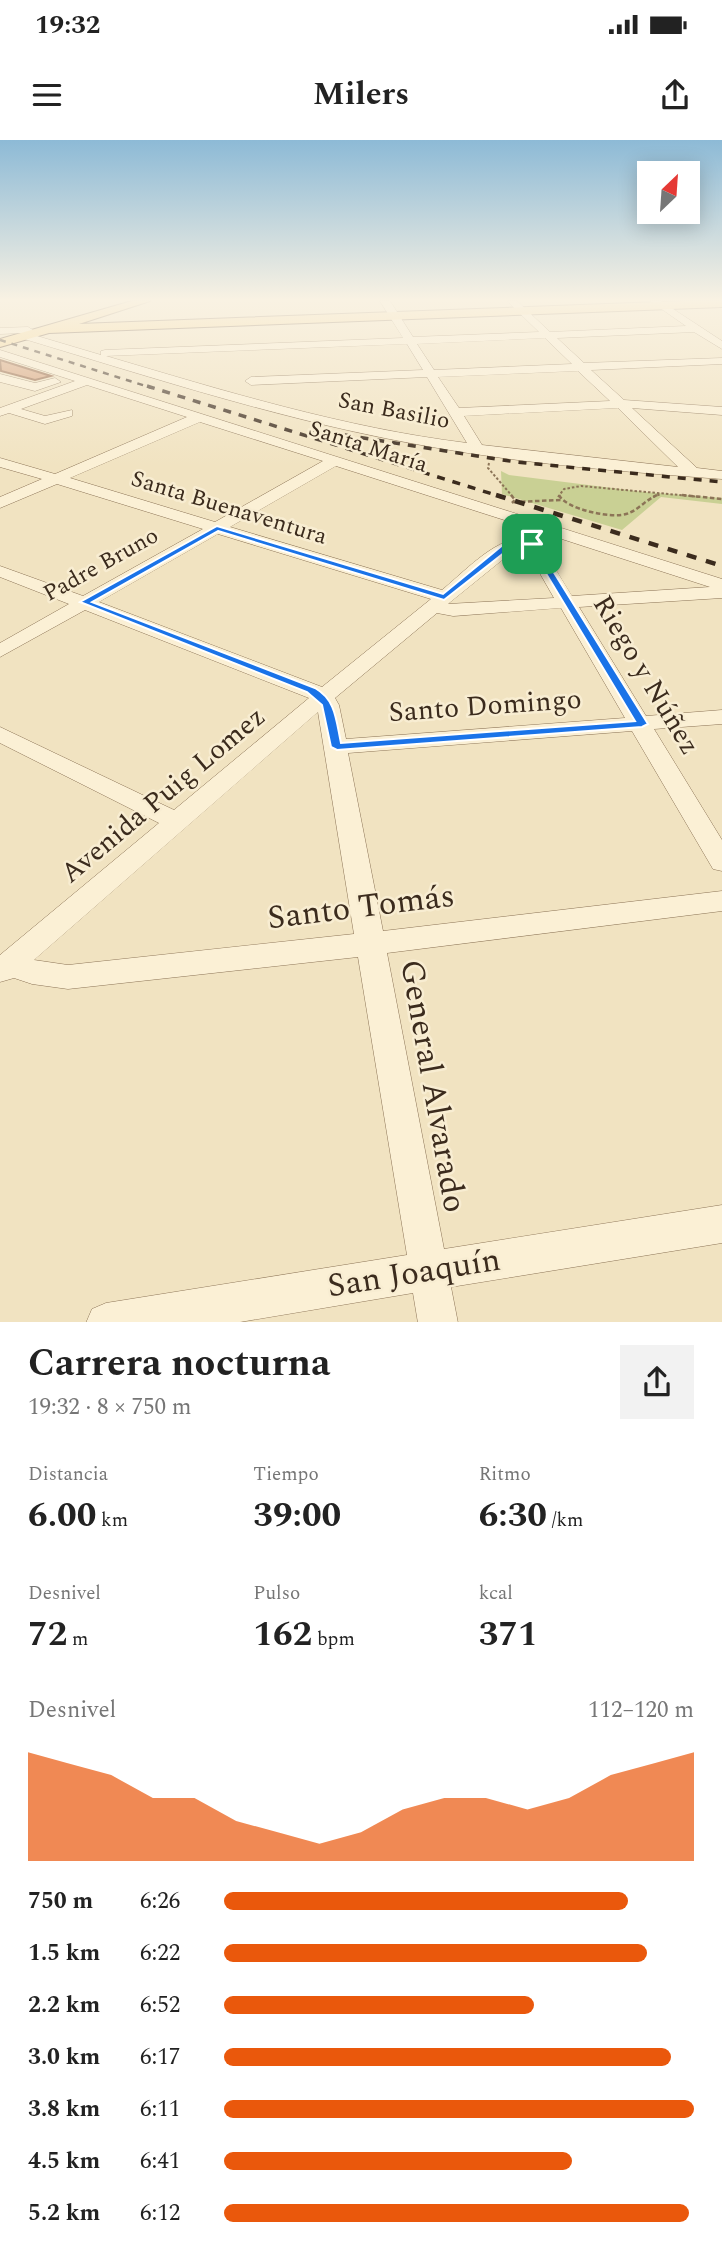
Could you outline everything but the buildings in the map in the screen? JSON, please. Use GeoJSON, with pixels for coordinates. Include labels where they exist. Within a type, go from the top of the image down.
{"type":"FeatureCollection","features":[{"type":"Feature","properties":{"kind":"street","name":"Santa María"},"geometry":{"type":"LineString","coordinates":[[34,356],[88,381],[499,512],[533,534],[722,585]]}},
{"type":"Feature","properties":{"kind":"street","name":"San Basilio"},"geometry":{"type":"LineString","coordinates":[[97,356],[248,402],[390,435],[478,449],[722,475]]}},
{"type":"Feature","properties":{"kind":"street"},"geometry":{"type":"LineString","coordinates":[[133,356],[432,374],[722,361]]}},
{"type":"Feature","properties":{"kind":"street"},"geometry":{"type":"LineString","coordinates":[[247,356],[251,397],[248,402]]}},
{"type":"Feature","properties":{"kind":"street"},"geometry":{"type":"LineString","coordinates":[[248,364],[303,356]]}},
{"type":"Feature","properties":{"kind":"street"},"geometry":{"type":"LineString","coordinates":[[420,356],[478,449]]}},
{"type":"Feature","properties":{"kind":"street"},"geometry":{"type":"LineString","coordinates":[[570,356],[694,474]]}},
{"type":"Feature","properties":{"kind":"street"},"geometry":{"type":"LineString","coordinates":[[0,378],[39,387],[55,382]]}},
{"type":"Feature","properties":{"kind":"street"},"geometry":{"type":"LineString","coordinates":[[4,411],[88,381]]}},
{"type":"Feature","properties":{"kind":"street"},"geometry":{"type":"LineString","coordinates":[[10,392],[29,386]]}},
{"type":"Feature","properties":{"kind":"street"},"geometry":{"type":"LineString","coordinates":[[455,412],[621,404],[722,411]]}},
{"type":"Feature","properties":{"kind":"street"},"geometry":{"type":"LineString","coordinates":[[4,411],[45,420],[67,413]]}},
{"type":"Feature","properties":{"kind":"street"},"geometry":{"type":"LineString","coordinates":[[0,503],[199,416]]}},
{"type":"Feature","properties":{"kind":"street","name":"Padre Bruno"},"geometry":{"type":"LineString","coordinates":[[0,651],[336,460]]}},
{"type":"Feature","properties":{"kind":"street","name":"Santa Buenaventura"},"geometry":{"type":"LineString","coordinates":[[0,462],[217,528],[438,602],[453,610],[722,592]]}},
{"type":"Feature","properties":{"kind":"street","name":"Riego y Núñez"},"geometry":{"type":"LineString","coordinates":[[533,534],[566,602],[642,724],[722,862]]}},
{"type":"Feature","properties":{"kind":"street","name":"Avenida Puig Lomez"},"geometry":{"type":"LineString","coordinates":[[5,968],[438,602],[507,546],[533,534]]}},
{"type":"Feature","properties":{"kind":"street"},"geometry":{"type":"LineString","coordinates":[[0,571],[311,690],[323,697]]}},
{"type":"Feature","properties":{"kind":"street","name":"General Alvarado"},"geometry":{"type":"LineString","coordinates":[[323,697],[328,705],[337,747],[438,1322]]}},
{"type":"Feature","properties":{"kind":"street","name":"Santo Domingo"},"geometry":{"type":"LineString","coordinates":[[337,747],[722,717]]}},
{"type":"Feature","properties":{"kind":"street"},"geometry":{"type":"LineString","coordinates":[[0,734],[178,822]]}},
{"type":"Feature","properties":{"kind":"street","name":"Santo Tomás"},"geometry":{"type":"LineString","coordinates":[[5,968],[68,976],[371,944],[722,901]]}},
{"type":"Feature","properties":{"kind":"street","name":"San Joaquín"},"geometry":{"type":"LineString","coordinates":[[106,1322],[722,1224]]}},
{"type":"Feature","properties":{"kind":"path"},"geometry":{"type":"LineString","coordinates":[[478,449],[484,456],[491,457],[488,468],[514,502]]}},
{"type":"Feature","properties":{"kind":"path"},"geometry":{"type":"LineString","coordinates":[[561,500],[558,497],[560,492],[572,486],[722,499]]}},
{"type":"Feature","properties":{"kind":"path"},"geometry":{"type":"LineString","coordinates":[[499,512],[514,502],[561,500],[595,513],[622,515],[651,496],[662,494]]}},
{"type":"Feature","properties":{"kind":"green space"},"geometry":{"type":"Polygon","coordinates":[[[501,471],[509,475],[644,492],[722,498],[722,504],[661,497],[622,530],[502,494],[501,471]]]}},
{"type":"Feature","properties":{"kind":"railway"},"geometry":{"type":"LineString","coordinates":[[51,356],[152,388]]}},
{"type":"Feature","properties":{"kind":"railway"},"geometry":{"type":"LineString","coordinates":[[147,386],[502,497]]}},
{"type":"Feature","properties":{"kind":"railway"},"geometry":{"type":"LineString","coordinates":[[313,430],[516,462],[722,482]]}},
{"type":"Feature","properties":{"kind":"railway"},"geometry":{"type":"LineString","coordinates":[[496,495],[722,566]]}},
{"type":"Feature","properties":{"kind":"route"},"geometry":{"type":"LineString","coordinates":[[217,528],[444,597],[507,546],[532,544],[642,724],[337,747],[328,705],[323,697],[311,690],[85,602],[217,528]]}}]}
